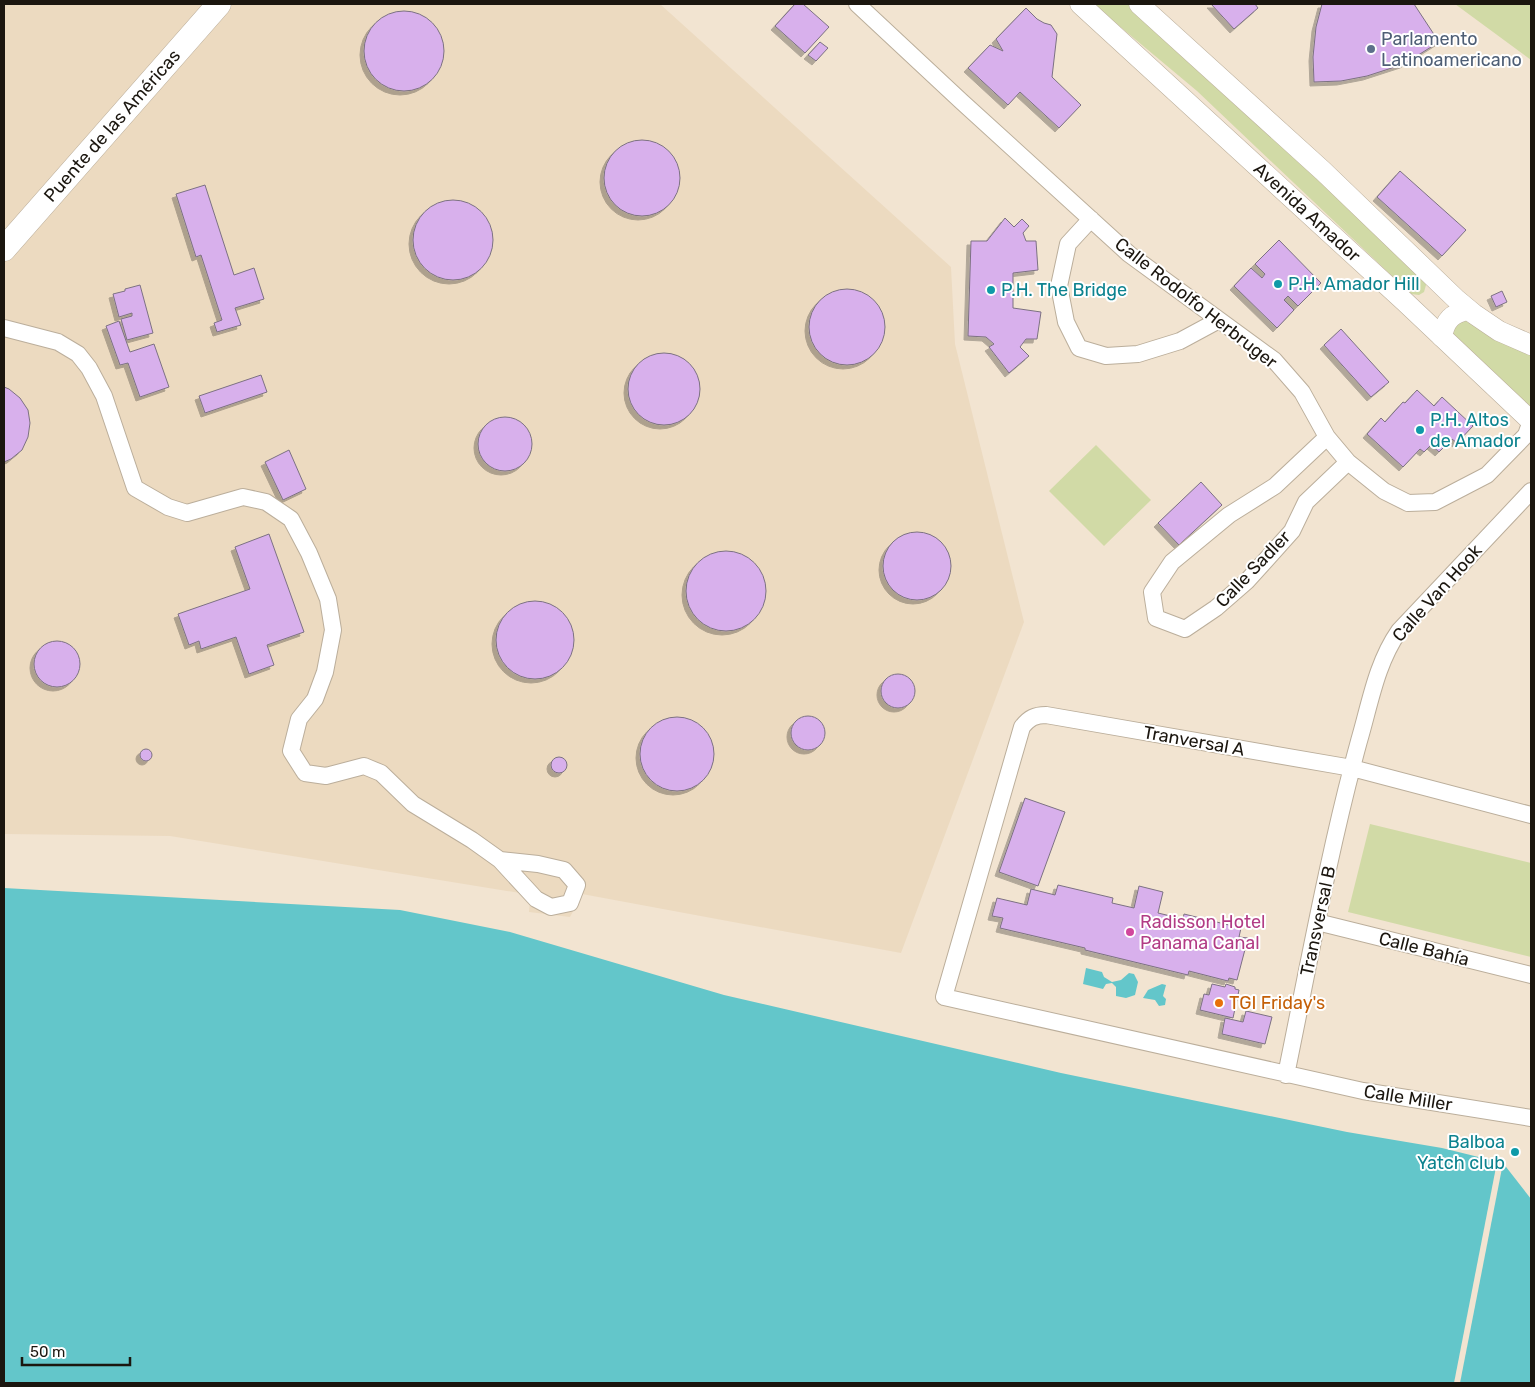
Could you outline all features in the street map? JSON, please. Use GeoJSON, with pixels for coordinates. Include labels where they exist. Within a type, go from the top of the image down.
{"type":"FeatureCollection","features":[{"type":"Feature","properties":{"kind":"highway","name":"Puente de las Américas"},"geometry":{"type":"LineString","coordinates":[[4,249],[219,4]]}},
{"type":"Feature","properties":{"kind":"main road","name":"Avenida Amador"},"geometry":{"type":"LineString","coordinates":[[1080,4],[1531,421]]}},
{"type":"Feature","properties":{"kind":"main road"},"geometry":{"type":"LineString","coordinates":[[1139,4],[1322,171],[1468,310],[1499,331],[1531,345]]}},
{"type":"Feature","properties":{"kind":"main road"},"geometry":{"type":"LineString","coordinates":[[1442,337],[1444,326],[1448,319],[1459,312],[1468,310]]}},
{"type":"Feature","properties":{"kind":"street","name":"Calle Rodolfo Herbruger"},"geometry":{"type":"LineString","coordinates":[[857,4],[1129,254],[1274,360],[1302,392],[1327,437],[1348,462],[1384,491],[1408,502],[1435,502],[1487,475],[1526,434],[1531,421]]}},
{"type":"Feature","properties":{"kind":"street"},"geometry":{"type":"LineString","coordinates":[[1091,219],[1068,244],[1059,286],[1066,322],[1079,348],[1106,356],[1138,354],[1180,341],[1219,320]]}},
{"type":"Feature","properties":{"kind":"street"},"geometry":{"type":"LineString","coordinates":[[4,328],[58,342],[78,354],[89,368],[104,396],[135,488],[168,507],[187,513],[243,497],[266,502],[291,519],[328,599],[333,630],[325,672],[315,699],[299,720],[291,751],[305,773],[326,776],[364,766],[381,772],[413,804],[472,840],[500,860]]}},
{"type":"Feature","properties":{"kind":"street","name":"Calle Sadler"},"geometry":{"type":"LineString","coordinates":[[1327,437],[1275,486],[1229,515],[1172,562],[1152,592],[1156,618],[1185,629],[1216,608],[1247,581],[1292,531],[1306,502],[1348,462]]}},
{"type":"Feature","properties":{"kind":"street","name":"Calle Van Hook"},"geometry":{"type":"LineString","coordinates":[[1352,768],[1379,670],[1388,647],[1399,631],[1531,491]]}},
{"type":"Feature","properties":{"kind":"street","name":"Tranversal A"},"geometry":{"type":"LineString","coordinates":[[1036,715],[1046,715],[1352,768],[1531,815]]}},
{"type":"Feature","properties":{"kind":"street","name":"Calle Miller"},"geometry":{"type":"LineString","coordinates":[[1036,715],[1022,727],[944,997],[1363,1091],[1531,1118]]}},
{"type":"Feature","properties":{"kind":"street","name":"Transversal B"},"geometry":{"type":"LineString","coordinates":[[1286,1075],[1317,922],[1352,768]]}},
{"type":"Feature","properties":{"kind":"street","name":"Calle Bahía"},"geometry":{"type":"LineString","coordinates":[[1317,922],[1531,975]]}},
{"type":"Feature","properties":{"kind":"shaded area"},"geometry":{"type":"Polygon","coordinates":[[[4,4],[660,4],[951,267],[955,344],[1024,622],[901,953],[582,894],[570,917],[529,912],[530,900],[526,894],[170,836],[4,834],[4,4]]]}},
{"type":"Feature","properties":{"kind":"green space"},"geometry":{"type":"Polygon","coordinates":[[[1093,4],[1128,4],[1425,279],[1424,292],[1419,295],[1411,294],[1197,91],[1093,4]]]}},
{"type":"Feature","properties":{"kind":"green space"},"geometry":{"type":"Polygon","coordinates":[[[1455,4],[1531,4],[1531,60],[1455,4]]]}},
{"type":"Feature","properties":{"kind":"green space"},"geometry":{"type":"Polygon","coordinates":[[[1465,318],[1531,354],[1531,407],[1449,334],[1454,325],[1465,318]]]}},
{"type":"Feature","properties":{"kind":"green space"},"geometry":{"type":"Polygon","coordinates":[[[1096,445],[1151,500],[1104,546],[1049,491],[1096,445]]]}},
{"type":"Feature","properties":{"kind":"green space"},"geometry":{"type":"Polygon","coordinates":[[[1370,824],[1531,863],[1531,957],[1348,912],[1370,824]]]}},
{"type":"Feature","properties":{"kind":"water"},"geometry":{"type":"Polygon","coordinates":[[[4,888],[400,910],[510,932],[724,995],[1061,1073],[1347,1132],[1442,1148],[1503,1163],[1531,1199],[1531,1383],[4,1383],[4,888]]]}},
{"type":"Feature","properties":{"kind":"water"},"geometry":{"type":"Polygon","coordinates":[[[1086,968],[1102,972],[1104,977],[1112,982],[1121,980],[1129,973],[1134,974],[1138,982],[1135,995],[1126,998],[1116,996],[1116,987],[1112,983],[1106,984],[1103,989],[1083,984],[1086,968]]]}},
{"type":"Feature","properties":{"kind":"water"},"geometry":{"type":"Polygon","coordinates":[[[1162,984],[1166,985],[1163,996],[1166,999],[1165,1005],[1159,1006],[1155,1000],[1143,998],[1148,990],[1162,984]]]}},
{"type":"Feature","properties":{"kind":"pier"},"geometry":{"type":"Polygon","coordinates":[[[1497,1162],[1503,1163],[1460,1383],[1454,1383],[1497,1162]]]}},
{"type":"Feature","properties":{"kind":"building"},"geometry":{"type":"Polygon","coordinates":[[[795,4],[803,4],[829,27],[805,53],[775,26],[795,4]]]}},
{"type":"Feature","properties":{"kind":"building"},"geometry":{"type":"Polygon","coordinates":[[[1211,4],[1255,4],[1258,8],[1234,29],[1211,4]]]}},
{"type":"Feature","properties":{"kind":"building","name":"Parlamento Latinoamericano"},"geometry":{"type":"Polygon","coordinates":[[[1322,4],[1414,4],[1439,42],[1404,64],[1367,76],[1341,81],[1314,82],[1313,57],[1316,27],[1322,4]]]}},
{"type":"Feature","properties":{"kind":"building"},"geometry":{"type":"Polygon","coordinates":[[[1026,8],[1037,19],[1051,25],[1057,34],[1052,77],[1081,105],[1059,128],[1020,92],[1008,105],[968,68],[990,45],[1003,51],[996,39],[1026,8]]]}},
{"type":"Feature","properties":{"kind":"building"},"geometry":{"type":"Polygon","coordinates":[[[404,11],[419,14],[432,23],[441,36],[444,51],[441,66],[432,79],[419,88],[404,91],[389,88],[376,79],[367,66],[364,51],[367,36],[376,23],[389,14],[404,11]]]}},
{"type":"Feature","properties":{"kind":"building"},"geometry":{"type":"Polygon","coordinates":[[[820,42],[828,48],[816,61],[808,55],[820,42]]]}},
{"type":"Feature","properties":{"kind":"building"},"geometry":{"type":"Polygon","coordinates":[[[642,140],[657,143],[669,151],[677,163],[680,178],[677,193],[669,205],[657,213],[642,216],[627,213],[615,205],[607,193],[604,178],[607,163],[615,151],[627,143],[642,140]]]}},
{"type":"Feature","properties":{"kind":"building"},"geometry":{"type":"Polygon","coordinates":[[[1400,171],[1466,230],[1442,256],[1377,197],[1400,171]]]}},
{"type":"Feature","properties":{"kind":"building"},"geometry":{"type":"Polygon","coordinates":[[[205,185],[234,275],[254,268],[264,299],[235,308],[241,325],[217,332],[214,323],[222,320],[201,255],[196,257],[176,194],[205,185]]]}},
{"type":"Feature","properties":{"kind":"building"},"geometry":{"type":"Polygon","coordinates":[[[453,200],[468,203],[481,212],[490,225],[493,240],[490,255],[481,268],[468,277],[453,280],[438,277],[425,268],[416,255],[413,240],[416,225],[425,212],[438,203],[453,200]]]}},
{"type":"Feature","properties":{"kind":"building","name":"P.H. The Bridge"},"geometry":{"type":"Polygon","coordinates":[[[1005,218],[1014,227],[1022,219],[1029,226],[1023,233],[1026,241],[1036,241],[1038,270],[1013,273],[1013,308],[1041,312],[1037,339],[1026,339],[1020,347],[1029,356],[1009,373],[989,347],[994,344],[986,337],[968,336],[971,241],[987,241],[1005,218]]]}},
{"type":"Feature","properties":{"kind":"building","name":"P.H. Amador Hill"},"geometry":{"type":"Polygon","coordinates":[[[1279,240],[1321,283],[1298,306],[1288,296],[1284,300],[1294,310],[1277,328],[1234,286],[1251,268],[1262,278],[1265,274],[1255,264],[1279,240]]]}},
{"type":"Feature","properties":{"kind":"building"},"geometry":{"type":"Polygon","coordinates":[[[140,285],[153,333],[127,340],[121,319],[132,316],[132,313],[119,317],[113,294],[140,285]]]}},
{"type":"Feature","properties":{"kind":"building"},"geometry":{"type":"Polygon","coordinates":[[[847,289],[862,292],[874,300],[882,312],[885,327],[882,342],[874,354],[862,362],[847,365],[832,362],[820,354],[812,342],[809,327],[812,312],[820,300],[832,292],[847,289]]]}},
{"type":"Feature","properties":{"kind":"building"},"geometry":{"type":"Polygon","coordinates":[[[1502,291],[1507,302],[1496,307],[1491,296],[1502,291]]]}},
{"type":"Feature","properties":{"kind":"building"},"geometry":{"type":"Polygon","coordinates":[[[119,321],[130,352],[154,344],[169,387],[140,397],[128,363],[120,365],[106,326],[119,321]]]}},
{"type":"Feature","properties":{"kind":"building"},"geometry":{"type":"Polygon","coordinates":[[[1341,329],[1389,382],[1371,397],[1324,345],[1341,329]]]}},
{"type":"Feature","properties":{"kind":"building"},"geometry":{"type":"Polygon","coordinates":[[[664,353],[684,359],[694,369],[700,389],[694,409],[684,419],[664,425],[644,419],[634,409],[628,389],[634,369],[644,359],[664,353]]]}},
{"type":"Feature","properties":{"kind":"building"},"geometry":{"type":"Polygon","coordinates":[[[261,375],[267,392],[205,413],[199,396],[261,375]]]}},
{"type":"Feature","properties":{"kind":"building"},"geometry":{"type":"Polygon","coordinates":[[[4,387],[20,398],[28,410],[30,423],[28,437],[22,450],[4,462],[4,387]]]}},
{"type":"Feature","properties":{"kind":"building","name":"P.H. Altos de Amador"},"geometry":{"type":"Polygon","coordinates":[[[1417,390],[1434,406],[1442,397],[1473,426],[1457,443],[1452,439],[1439,452],[1431,445],[1424,452],[1420,449],[1403,467],[1367,434],[1381,418],[1385,422],[1417,390]]]}},
{"type":"Feature","properties":{"kind":"building"},"geometry":{"type":"Polygon","coordinates":[[[505,417],[515,419],[524,425],[530,434],[532,444],[530,454],[524,463],[515,469],[505,471],[495,469],[486,463],[480,454],[478,444],[480,434],[486,425],[495,419],[505,417]]]}},
{"type":"Feature","properties":{"kind":"building"},"geometry":{"type":"Polygon","coordinates":[[[289,450],[306,489],[283,500],[265,462],[289,450]]]}},
{"type":"Feature","properties":{"kind":"building"},"geometry":{"type":"Polygon","coordinates":[[[1201,482],[1222,505],[1179,545],[1158,523],[1201,482]]]}},
{"type":"Feature","properties":{"kind":"building"},"geometry":{"type":"Polygon","coordinates":[[[924,532],[936,538],[945,547],[951,559],[949,579],[941,590],[924,600],[910,600],[893,590],[885,579],[883,559],[893,542],[904,534],[924,532]]]}},
{"type":"Feature","properties":{"kind":"building"},"geometry":{"type":"Polygon","coordinates":[[[269,534],[304,632],[267,645],[274,665],[249,674],[236,637],[201,649],[199,641],[189,645],[178,614],[250,589],[235,547],[269,534]]]}},
{"type":"Feature","properties":{"kind":"building"},"geometry":{"type":"Polygon","coordinates":[[[726,551],[741,554],[754,563],[763,576],[766,591],[763,606],[754,619],[741,628],[726,631],[711,628],[698,619],[689,606],[686,591],[689,576],[698,563],[711,554],[726,551]]]}},
{"type":"Feature","properties":{"kind":"building"},"geometry":{"type":"Polygon","coordinates":[[[535,601],[550,604],[563,612],[571,625],[574,640],[571,655],[563,668],[550,676],[535,679],[520,676],[507,668],[499,655],[496,640],[499,625],[507,612],[520,604],[535,601]]]}},
{"type":"Feature","properties":{"kind":"building"},"geometry":{"type":"Polygon","coordinates":[[[62,641],[74,647],[79,655],[79,673],[74,681],[66,686],[52,687],[40,681],[35,673],[34,659],[40,647],[48,642],[62,641]]]}},
{"type":"Feature","properties":{"kind":"building"},"geometry":{"type":"Polygon","coordinates":[[[898,674],[905,675],[910,679],[914,684],[914,698],[910,703],[905,707],[898,708],[891,707],[886,703],[882,698],[881,691],[882,684],[886,679],[891,675],[898,674]]]}},
{"type":"Feature","properties":{"kind":"building"},"geometry":{"type":"Polygon","coordinates":[[[808,716],[815,717],[820,721],[824,726],[824,740],[820,745],[815,749],[808,750],[801,749],[796,745],[792,740],[791,733],[792,726],[796,721],[801,717],[808,716]]]}},
{"type":"Feature","properties":{"kind":"building"},"geometry":{"type":"Polygon","coordinates":[[[677,717],[698,723],[708,733],[714,754],[708,775],[698,785],[677,791],[656,785],[646,775],[640,754],[646,733],[656,723],[677,717]]]}},
{"type":"Feature","properties":{"kind":"building"},"geometry":{"type":"Polygon","coordinates":[[[144,749],[148,749],[152,755],[148,761],[144,761],[140,757],[140,753],[144,749]]]}},
{"type":"Feature","properties":{"kind":"building"},"geometry":{"type":"Polygon","coordinates":[[[556,757],[562,757],[567,762],[565,771],[556,773],[551,768],[551,762],[556,757]]]}},
{"type":"Feature","properties":{"kind":"building"},"geometry":{"type":"Polygon","coordinates":[[[1025,798],[1065,812],[1038,886],[999,872],[1025,798]]]}},
{"type":"Feature","properties":{"kind":"building","name":"Radisson Hotel Panama Canal"},"geometry":{"type":"Polygon","coordinates":[[[1058,885],[1113,898],[1112,903],[1134,908],[1139,886],[1163,892],[1158,913],[1183,919],[1184,914],[1241,928],[1239,937],[1248,938],[1237,980],[1229,978],[1228,981],[1189,971],[1188,975],[1000,928],[1003,918],[992,916],[997,898],[1027,905],[1031,889],[1055,895],[1058,885]]]}},
{"type":"Feature","properties":{"kind":"building","name":"TGI Friday's"},"geometry":{"type":"Polygon","coordinates":[[[1212,984],[1225,987],[1226,984],[1239,990],[1233,1018],[1200,1010],[1204,994],[1209,995],[1212,984]]]}},
{"type":"Feature","properties":{"kind":"building"},"geometry":{"type":"Polygon","coordinates":[[[1246,1011],[1272,1017],[1265,1044],[1222,1034],[1225,1018],[1243,1022],[1246,1011]]]}},
{"type":"Feature","properties":{"kind":"place","name":"Parlamento Latinoamericano"},"geometry":{"type":"Point","coordinates":[1371,49]}},
{"type":"Feature","properties":{"kind":"place","name":"P.H. Amador Hill"},"geometry":{"type":"Point","coordinates":[1278,284]}},
{"type":"Feature","properties":{"kind":"place","name":"P.H. The Bridge"},"geometry":{"type":"Point","coordinates":[991,290]}},
{"type":"Feature","properties":{"kind":"place","name":"P.H. Altos de Amador"},"geometry":{"type":"Point","coordinates":[1420,430]}},
{"type":"Feature","properties":{"kind":"place","name":"Radisson Hotel Panama Canal"},"geometry":{"type":"Point","coordinates":[1130,932]}},
{"type":"Feature","properties":{"kind":"place","name":"TGI Friday's"},"geometry":{"type":"Point","coordinates":[1219,1003]}},
{"type":"Feature","properties":{"kind":"place","name":"Balboa Yatch club"},"geometry":{"type":"Point","coordinates":[1515,1152]}}]}
